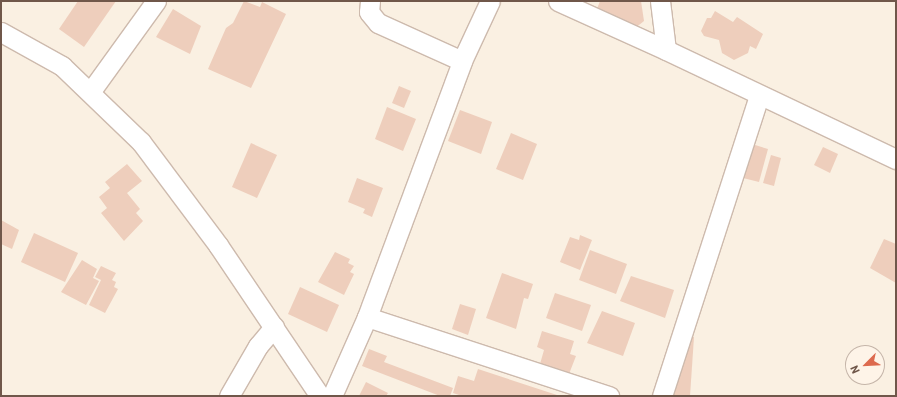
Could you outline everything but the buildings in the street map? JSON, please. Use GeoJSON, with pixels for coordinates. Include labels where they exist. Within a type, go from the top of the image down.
{"type":"FeatureCollection","features":[{"type":"Feature","properties":{"kind":"street"},"geometry":{"type":"LineString","coordinates":[[91,91],[156,1]]}},
{"type":"Feature","properties":{"kind":"street"},"geometry":{"type":"LineString","coordinates":[[370,1],[369,12],[378,23],[462,61]]}},
{"type":"Feature","properties":{"kind":"street"},"geometry":{"type":"LineString","coordinates":[[332,396],[367,317],[462,61],[490,1]]}},
{"type":"Feature","properties":{"kind":"street"},"geometry":{"type":"LineString","coordinates":[[558,1],[666,50],[759,96],[896,160]]}},
{"type":"Feature","properties":{"kind":"street"},"geometry":{"type":"LineString","coordinates":[[660,1],[666,50]]}},
{"type":"Feature","properties":{"kind":"street"},"geometry":{"type":"LineString","coordinates":[[1,32],[62,66],[91,91],[141,142],[274,327],[320,396]]}},
{"type":"Feature","properties":{"kind":"street"},"geometry":{"type":"LineString","coordinates":[[662,396],[759,96]]}},
{"type":"Feature","properties":{"kind":"street"},"geometry":{"type":"LineString","coordinates":[[367,317],[609,396]]}},
{"type":"Feature","properties":{"kind":"street"},"geometry":{"type":"LineString","coordinates":[[229,396],[258,346],[274,327]]}}]}
